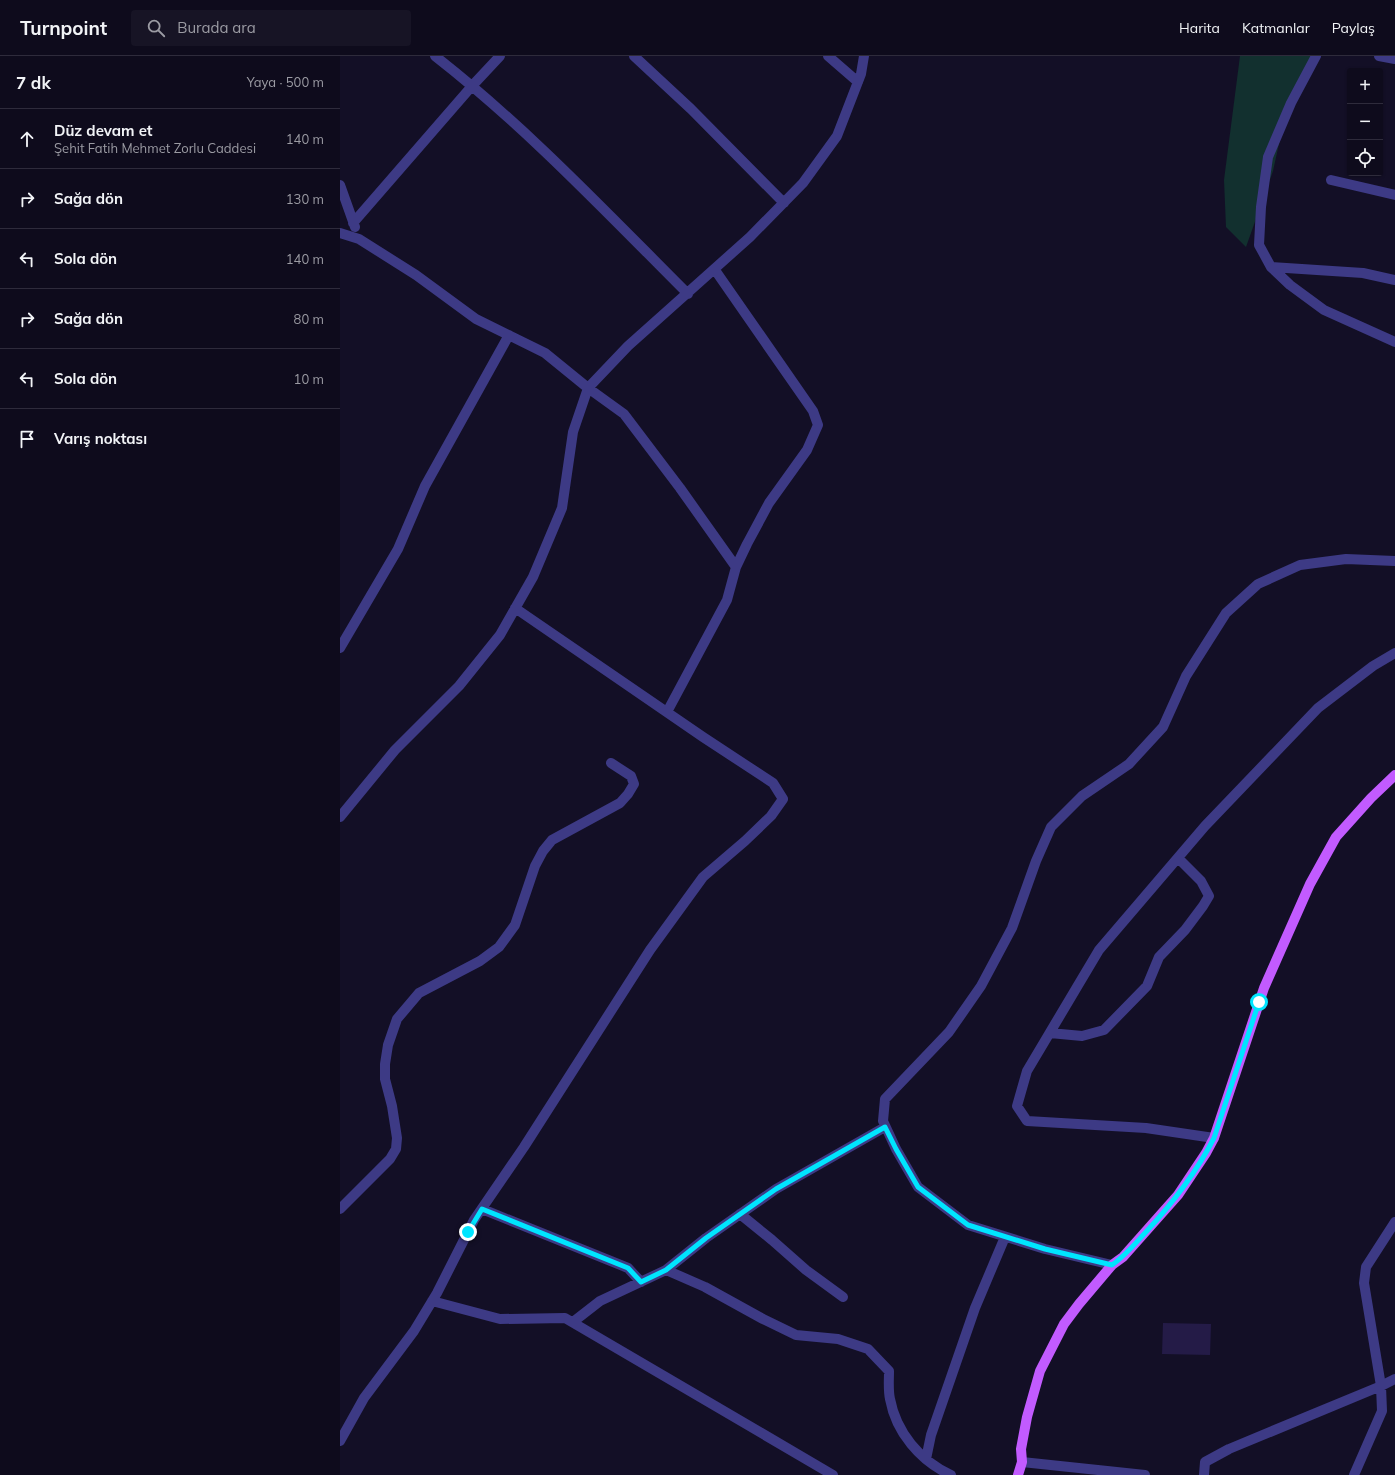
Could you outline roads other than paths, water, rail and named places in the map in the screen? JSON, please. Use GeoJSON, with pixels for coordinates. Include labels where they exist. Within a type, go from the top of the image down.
{"type":"FeatureCollection","features":[{"type":"Feature","properties":{"kind":"main road"},"geometry":{"type":"LineString","coordinates":[[1018,1475],[1022,1462],[1021,1449],[1027,1417],[1040,1371],[1064,1324],[1112,1265],[1124,1256],[1178,1195],[1202,1159],[1214,1138],[1264,988],[1310,884],[1336,837],[1371,798],[1395,775]]}},
{"type":"Feature","properties":{"kind":"street"},"geometry":{"type":"LineString","coordinates":[[435,56],[488,99],[601,207],[688,294]]}},
{"type":"Feature","properties":{"kind":"street"},"geometry":{"type":"LineString","coordinates":[[353,223],[500,56]]}},
{"type":"Feature","properties":{"kind":"street"},"geometry":{"type":"LineString","coordinates":[[634,56],[691,109],[784,203]]}},
{"type":"Feature","properties":{"kind":"street"},"geometry":{"type":"LineString","coordinates":[[828,56],[858,82]]}},
{"type":"Feature","properties":{"kind":"street"},"geometry":{"type":"LineString","coordinates":[[340,817],[395,750],[459,686],[500,635],[533,577],[562,508],[573,432],[588,388],[628,346],[715,270],[804,183],[837,136],[861,74],[864,56]]}},
{"type":"Feature","properties":{"kind":"street"},"geometry":{"type":"LineString","coordinates":[[1316,56],[1291,103],[1268,157],[1261,207],[1259,245],[1271,267],[1290,285],[1324,310],[1395,342]]}},
{"type":"Feature","properties":{"kind":"street"},"geometry":{"type":"LineString","coordinates":[[1379,56],[1395,59]]}},
{"type":"Feature","properties":{"kind":"street"},"geometry":{"type":"LineString","coordinates":[[1331,180],[1395,195]]}},
{"type":"Feature","properties":{"kind":"street"},"geometry":{"type":"LineString","coordinates":[[340,186],[359,238]]}},
{"type":"Feature","properties":{"kind":"street"},"geometry":{"type":"LineString","coordinates":[[340,233],[359,238],[416,275],[476,319],[545,353],[588,388],[624,414],[680,488],[736,567]]}},
{"type":"Feature","properties":{"kind":"street"},"geometry":{"type":"LineString","coordinates":[[1271,267],[1363,273],[1395,280]]}},
{"type":"Feature","properties":{"kind":"street"},"geometry":{"type":"LineString","coordinates":[[667,712],[727,600],[736,567],[770,503],[807,450],[818,425],[813,411],[715,270]]}},
{"type":"Feature","properties":{"kind":"street"},"geometry":{"type":"LineString","coordinates":[[340,648],[398,550],[425,486],[509,335]]}},
{"type":"Feature","properties":{"kind":"street"},"geometry":{"type":"LineString","coordinates":[[1112,1265],[1045,1249],[968,1225],[918,1187],[882,1121],[885,1099],[950,1032],[985,980],[1012,928],[1036,861],[1051,827],[1082,796],[1129,764],[1163,728],[1186,676],[1226,614],[1258,584],[1300,565],[1346,559],[1395,561]]}},
{"type":"Feature","properties":{"kind":"street"},"geometry":{"type":"LineString","coordinates":[[340,1441],[364,1398],[414,1331],[432,1301],[474,1220],[524,1147],[650,950],[703,877],[771,816],[783,799],[773,783],[515,608]]}},
{"type":"Feature","properties":{"kind":"street"},"geometry":{"type":"LineString","coordinates":[[1214,1138],[1146,1128],[1027,1121],[1017,1106],[1027,1071],[1099,950],[1205,826],[1318,708],[1373,666],[1395,654]]}},
{"type":"Feature","properties":{"kind":"street"},"geometry":{"type":"LineString","coordinates":[[340,1209],[390,1159],[396,1150],[397,1138],[392,1106],[385,1079],[385,1064],[388,1045],[397,1019],[419,993],[480,961],[499,947],[515,925],[535,866],[543,851],[552,840],[620,803],[628,794],[634,784],[631,776],[611,763]]}},
{"type":"Feature","properties":{"kind":"street"},"geometry":{"type":"LineString","coordinates":[[1050,1033],[1082,1036],[1104,1030],[1147,986],[1159,957],[1185,930],[1209,896],[1201,881],[1178,858]]}},
{"type":"Feature","properties":{"kind":"street"},"geometry":{"type":"LineString","coordinates":[[573,1322],[600,1301],[666,1270],[706,1238],[776,1189],[885,1127]]}},
{"type":"Feature","properties":{"kind":"street"},"geometry":{"type":"LineString","coordinates":[[482,1209],[628,1268],[641,1282]]}},
{"type":"Feature","properties":{"kind":"street"},"geometry":{"type":"LineString","coordinates":[[740,1214],[806,1270],[843,1298]]}},
{"type":"Feature","properties":{"kind":"street"},"geometry":{"type":"LineString","coordinates":[[1354,1475],[1382,1411],[1381,1386],[1364,1283],[1366,1267],[1395,1222]]}},
{"type":"Feature","properties":{"kind":"street"},"geometry":{"type":"LineString","coordinates":[[926,1459],[931,1435],[975,1308],[1005,1237]]}},
{"type":"Feature","properties":{"kind":"street"},"geometry":{"type":"LineString","coordinates":[[666,1270],[705,1287],[763,1319],[796,1335],[838,1339],[868,1349],[889,1371],[890,1398],[897,1423],[915,1449],[937,1469],[951,1475]]}},
{"type":"Feature","properties":{"kind":"street"},"geometry":{"type":"LineString","coordinates":[[432,1301],[500,1319],[565,1318],[833,1475]]}},
{"type":"Feature","properties":{"kind":"street"},"geometry":{"type":"LineString","coordinates":[[1204,1475],[1205,1462],[1229,1449],[1395,1379]]}},
{"type":"Feature","properties":{"kind":"street"},"geometry":{"type":"LineString","coordinates":[[1022,1462],[1145,1475]]}}]}
